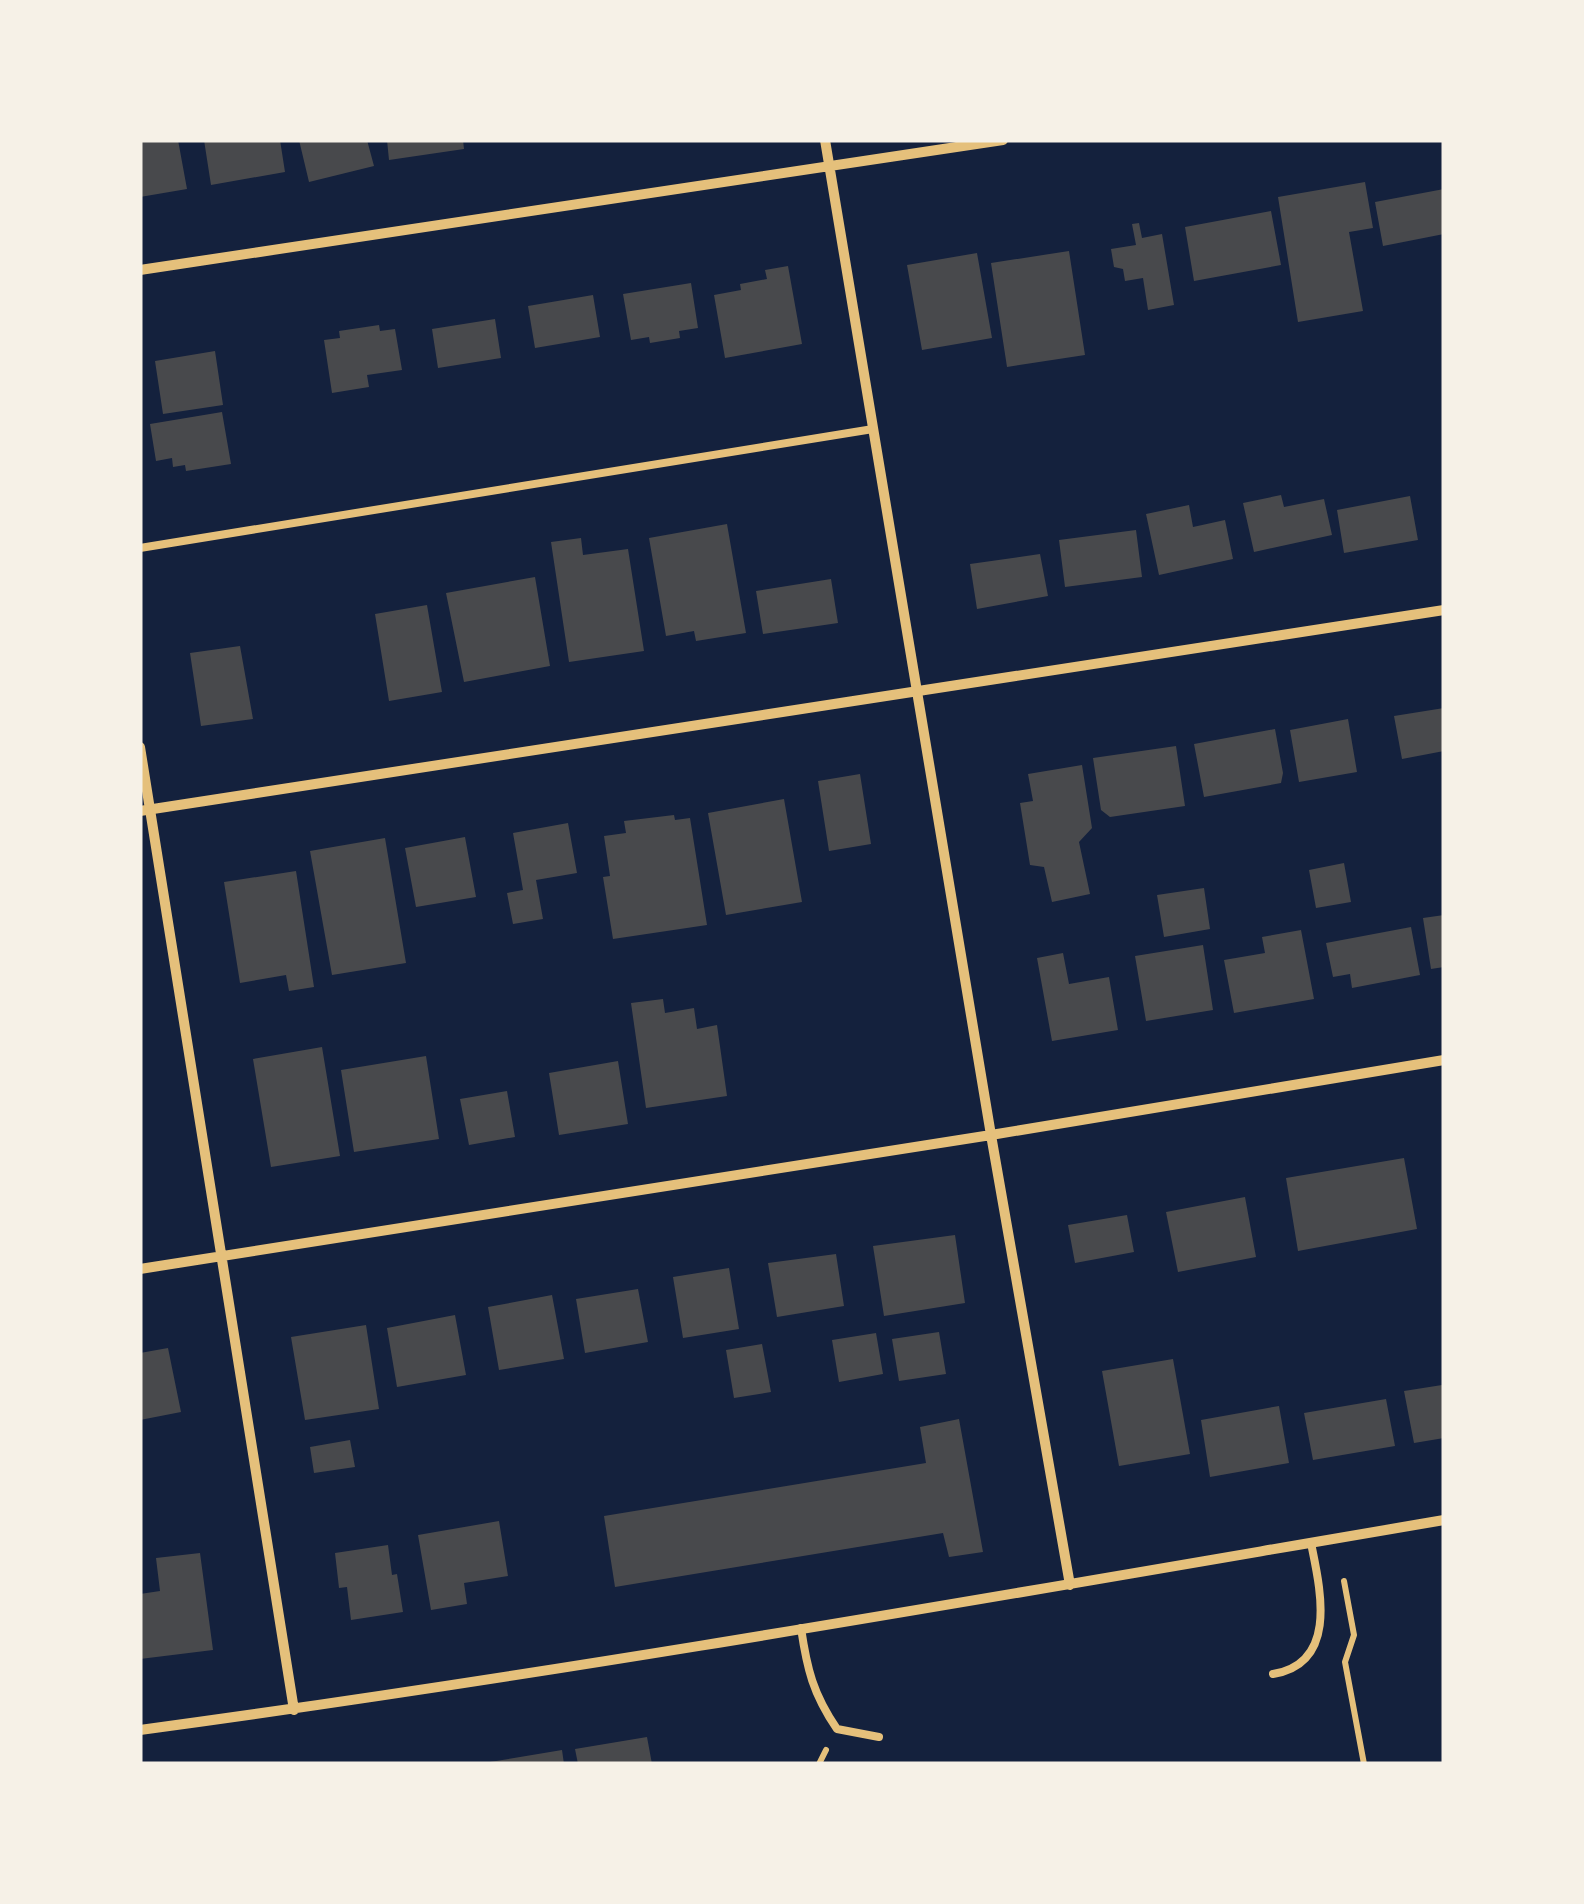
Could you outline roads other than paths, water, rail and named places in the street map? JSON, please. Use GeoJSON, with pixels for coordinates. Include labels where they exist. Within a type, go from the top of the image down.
{"type":"FeatureCollection","features":[{"type":"Feature","properties":{"kind":"street"},"geometry":{"type":"LineString","coordinates":[[824,140],[1070,1585]]}},
{"type":"Feature","properties":{"kind":"street"},"geometry":{"type":"LineString","coordinates":[[140,270],[1003,140]]}},
{"type":"Feature","properties":{"kind":"street"},"geometry":{"type":"LineString","coordinates":[[145,810],[1444,610]]}},
{"type":"Feature","properties":{"kind":"street"},"geometry":{"type":"LineString","coordinates":[[140,746],[145,810],[294,1710]]}},
{"type":"Feature","properties":{"kind":"street"},"geometry":{"type":"LineString","coordinates":[[140,1269],[991,1136],[1444,1060]]}},
{"type":"Feature","properties":{"kind":"street"},"geometry":{"type":"LineString","coordinates":[[140,1730],[294,1710],[1070,1585],[1444,1520]]}},
{"type":"Feature","properties":{"kind":"lane"},"geometry":{"type":"LineString","coordinates":[[140,548],[873,428]]}},
{"type":"Feature","properties":{"kind":"lane"},"geometry":{"type":"LineString","coordinates":[[1274,1674],[1287,1672],[1306,1656],[1321,1630],[1322,1605],[1312,1543]]}},
{"type":"Feature","properties":{"kind":"lane"},"geometry":{"type":"LineString","coordinates":[[801,1628],[818,1700],[836,1729],[879,1737]]}}]}
